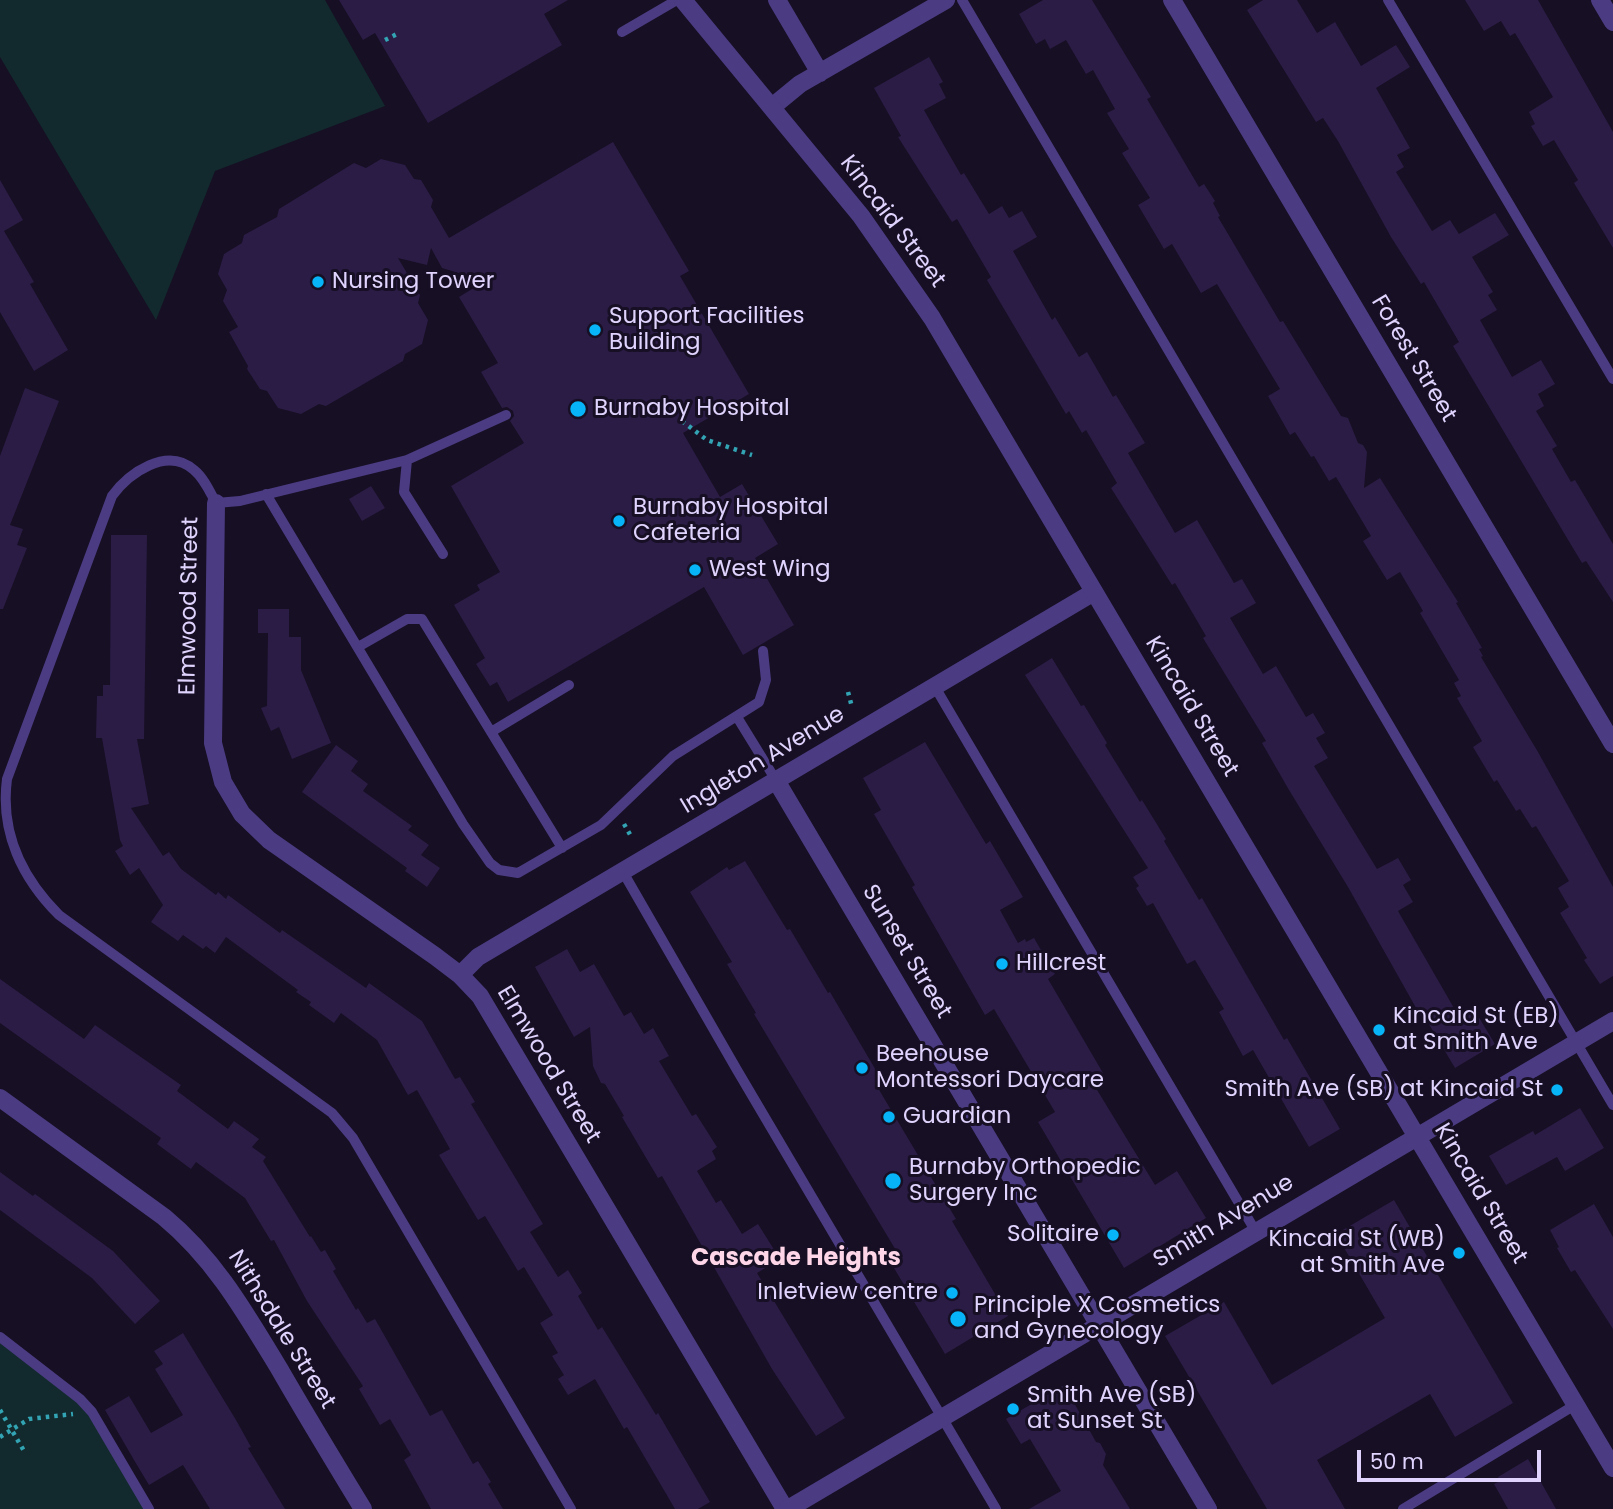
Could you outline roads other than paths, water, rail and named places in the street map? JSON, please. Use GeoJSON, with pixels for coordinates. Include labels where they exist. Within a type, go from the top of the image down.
{"type":"FeatureCollection","features":[{"type":"Feature","properties":{"kind":"street","name":"Kincaid Street"},"geometry":{"type":"LineString","coordinates":[[683,0],[861,216],[903,273],[939,329],[1613,1468]]}},
{"type":"Feature","properties":{"kind":"street"},"geometry":{"type":"LineString","coordinates":[[777,0],[820,72]]}},
{"type":"Feature","properties":{"kind":"street"},"geometry":{"type":"LineString","coordinates":[[772,107],[800,84],[946,0]]}},
{"type":"Feature","properties":{"kind":"street","name":"Forest Street"},"geometry":{"type":"LineString","coordinates":[[1172,0],[1613,744]]}},
{"type":"Feature","properties":{"kind":"street"},"geometry":{"type":"LineString","coordinates":[[1600,0],[1613,22]]}},
{"type":"Feature","properties":{"kind":"street","name":"Elmwood Street"},"geometry":{"type":"LineString","coordinates":[[216,503],[213,743],[223,782],[242,814],[269,840],[460,975],[480,996],[787,1509]]}},
{"type":"Feature","properties":{"kind":"street","name":"Ingleton Avenue"},"geometry":{"type":"LineString","coordinates":[[460,975],[478,957],[1094,592]]}},
{"type":"Feature","properties":{"kind":"street","name":"Sunset Street"},"geometry":{"type":"LineString","coordinates":[[777,782],[1208,1509]]}},
{"type":"Feature","properties":{"kind":"street","name":"Smith Avenue"},"geometry":{"type":"LineString","coordinates":[[787,1509],[1613,1020]]}},
{"type":"Feature","properties":{"kind":"street","name":"Nithsdale Street"},"geometry":{"type":"LineString","coordinates":[[0,1098],[183,1232],[215,1268],[239,1301],[363,1509]]}},
{"type":"Feature","properties":{"kind":"lane"},"geometry":{"type":"LineString","coordinates":[[622,32],[677,0]]}},
{"type":"Feature","properties":{"kind":"lane"},"geometry":{"type":"LineString","coordinates":[[962,0],[1613,1105]]}},
{"type":"Feature","properties":{"kind":"lane"},"geometry":{"type":"LineString","coordinates":[[1388,0],[1613,379]]}},
{"type":"Feature","properties":{"kind":"lane"},"geometry":{"type":"LineString","coordinates":[[506,415],[407,460],[240,500],[216,503],[198,473],[177,461],[145,466],[121,483],[112,496],[7,779],[3,812],[13,851],[36,889],[59,915],[332,1113],[360,1150],[571,1509]]}},
{"type":"Feature","properties":{"kind":"lane"},"geometry":{"type":"LineString","coordinates":[[407,460],[404,492],[443,554]]}},
{"type":"Feature","properties":{"kind":"lane"},"geometry":{"type":"LineString","coordinates":[[266,494],[463,824],[490,863],[499,870],[518,873],[601,825],[673,756],[759,702],[766,680],[764,651]]}},
{"type":"Feature","properties":{"kind":"lane"},"geometry":{"type":"LineString","coordinates":[[358,647],[407,619],[422,620],[562,848]]}},
{"type":"Feature","properties":{"kind":"lane"},"geometry":{"type":"LineString","coordinates":[[491,732],[569,685]]}},
{"type":"Feature","properties":{"kind":"lane"},"geometry":{"type":"LineString","coordinates":[[935,687],[1255,1232]]}},
{"type":"Feature","properties":{"kind":"lane"},"geometry":{"type":"LineString","coordinates":[[737,717],[777,782]]}},
{"type":"Feature","properties":{"kind":"lane"},"geometry":{"type":"LineString","coordinates":[[623,872],[996,1509]]}},
{"type":"Feature","properties":{"kind":"lane"},"geometry":{"type":"LineString","coordinates":[[0,1337],[80,1399],[92,1412],[149,1509]]}},
{"type":"Feature","properties":{"kind":"lane"},"geometry":{"type":"LineString","coordinates":[[1402,1509],[1419,1505],[1576,1405]]}},
{"type":"Feature","properties":{"kind":"place","name":"Nursing Tower"},"geometry":{"type":"Point","coordinates":[318,282]}},
{"type":"Feature","properties":{"kind":"place","name":"Support Facilities Building"},"geometry":{"type":"Point","coordinates":[595,330]}},
{"type":"Feature","properties":{"kind":"place","name":"Burnaby Hospital"},"geometry":{"type":"Point","coordinates":[578,409]}},
{"type":"Feature","properties":{"kind":"place","name":"Burnaby Hospital Cafeteria"},"geometry":{"type":"Point","coordinates":[619,521]}},
{"type":"Feature","properties":{"kind":"place","name":"West Wing"},"geometry":{"type":"Point","coordinates":[695,570]}},
{"type":"Feature","properties":{"kind":"place","name":"Hillcrest"},"geometry":{"type":"Point","coordinates":[1002,964]}},
{"type":"Feature","properties":{"kind":"place","name":"Kincaid St (EB) at Smith Ave"},"geometry":{"type":"Point","coordinates":[1379,1030]}},
{"type":"Feature","properties":{"kind":"place","name":"Beehouse Montessori Daycare"},"geometry":{"type":"Point","coordinates":[862,1068]}},
{"type":"Feature","properties":{"kind":"place","name":"Smith Ave (SB) at Kincaid St"},"geometry":{"type":"Point","coordinates":[1557,1090]}},
{"type":"Feature","properties":{"kind":"place","name":"Guardian"},"geometry":{"type":"Point","coordinates":[889,1117]}},
{"type":"Feature","properties":{"kind":"place","name":"Burnaby Orthopedic Surgery Inc"},"geometry":{"type":"Point","coordinates":[893,1181]}},
{"type":"Feature","properties":{"kind":"place","name":"Solitaire"},"geometry":{"type":"Point","coordinates":[1113,1235]}},
{"type":"Feature","properties":{"kind":"place","name":"Kincaid St (WB) at Smith Ave"},"geometry":{"type":"Point","coordinates":[1459,1253]}},
{"type":"Feature","properties":{"kind":"place","name":"Inletview centre"},"geometry":{"type":"Point","coordinates":[952,1293]}},
{"type":"Feature","properties":{"kind":"place","name":"Principle X Cosmetics and Gynecology"},"geometry":{"type":"Point","coordinates":[958,1319]}},
{"type":"Feature","properties":{"kind":"place","name":"Smith Ave (SB) at Sunset St"},"geometry":{"type":"Point","coordinates":[1013,1409]}},
{"type":"Feature","properties":{"kind":"district","name":"Cascade Heights"},"geometry":{"type":"Point","coordinates":[796,1259]}}]}
